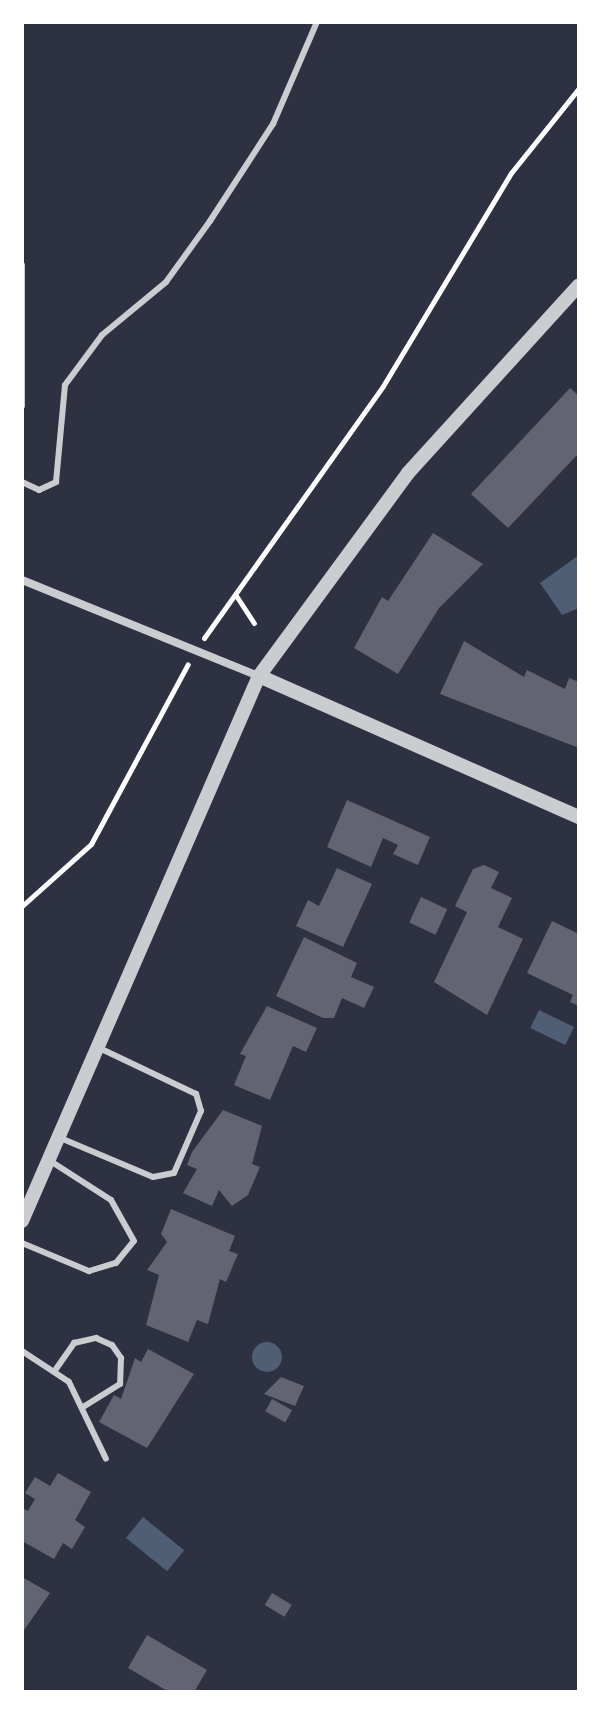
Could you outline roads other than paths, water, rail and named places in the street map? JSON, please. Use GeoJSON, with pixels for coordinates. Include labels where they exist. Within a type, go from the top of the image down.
{"type":"FeatureCollection","features":[{"type":"Feature","properties":{"kind":"street"},"geometry":{"type":"LineString","coordinates":[[22,1221],[259,676],[408,473],[579,285]]}},
{"type":"Feature","properties":{"kind":"street"},"geometry":{"type":"LineString","coordinates":[[22,580],[577,810]]}},
{"type":"Feature","properties":{"kind":"lane"},"geometry":{"type":"LineString","coordinates":[[22,482],[39,490],[56,482],[65,385],[102,335],[166,282],[210,221],[273,124],[317,22]]}},
{"type":"Feature","properties":{"kind":"lane"},"geometry":{"type":"LineString","coordinates":[[22,265],[28,288],[22,406]]}},
{"type":"Feature","properties":{"kind":"lane"},"geometry":{"type":"LineString","coordinates":[[58,1137],[153,1177],[174,1173],[180,1161],[201,1111],[196,1094],[97,1047]]}},
{"type":"Feature","properties":{"kind":"lane"},"geometry":{"type":"LineString","coordinates":[[22,1243],[89,1271],[116,1263],[134,1241],[111,1200],[49,1160]]}},
{"type":"Feature","properties":{"kind":"lane"},"geometry":{"type":"LineString","coordinates":[[56,1369],[74,1343],[96,1338],[112,1345],[121,1358],[120,1384],[83,1407]]}},
{"type":"Feature","properties":{"kind":"lane"},"geometry":{"type":"LineString","coordinates":[[22,1351],[56,1369],[83,1407],[106,1459]]}},
{"type":"Feature","properties":{"kind":"water"},"geometry":{"type":"Polygon","coordinates":[[[579,555],[579,608],[562,615],[540,583],[579,555]]]}},
{"type":"Feature","properties":{"kind":"water"},"geometry":{"type":"Polygon","coordinates":[[[539,1010],[574,1027],[565,1045],[530,1028],[539,1010]]]}},
{"type":"Feature","properties":{"kind":"water"},"geometry":{"type":"Polygon","coordinates":[[[267,1342],[278,1346],[282,1357],[278,1368],[267,1372],[256,1368],[252,1357],[256,1346],[267,1342]]]}},
{"type":"Feature","properties":{"kind":"water"},"geometry":{"type":"Polygon","coordinates":[[[143,1517],[184,1550],[167,1571],[126,1538],[143,1517]]]}}]}
